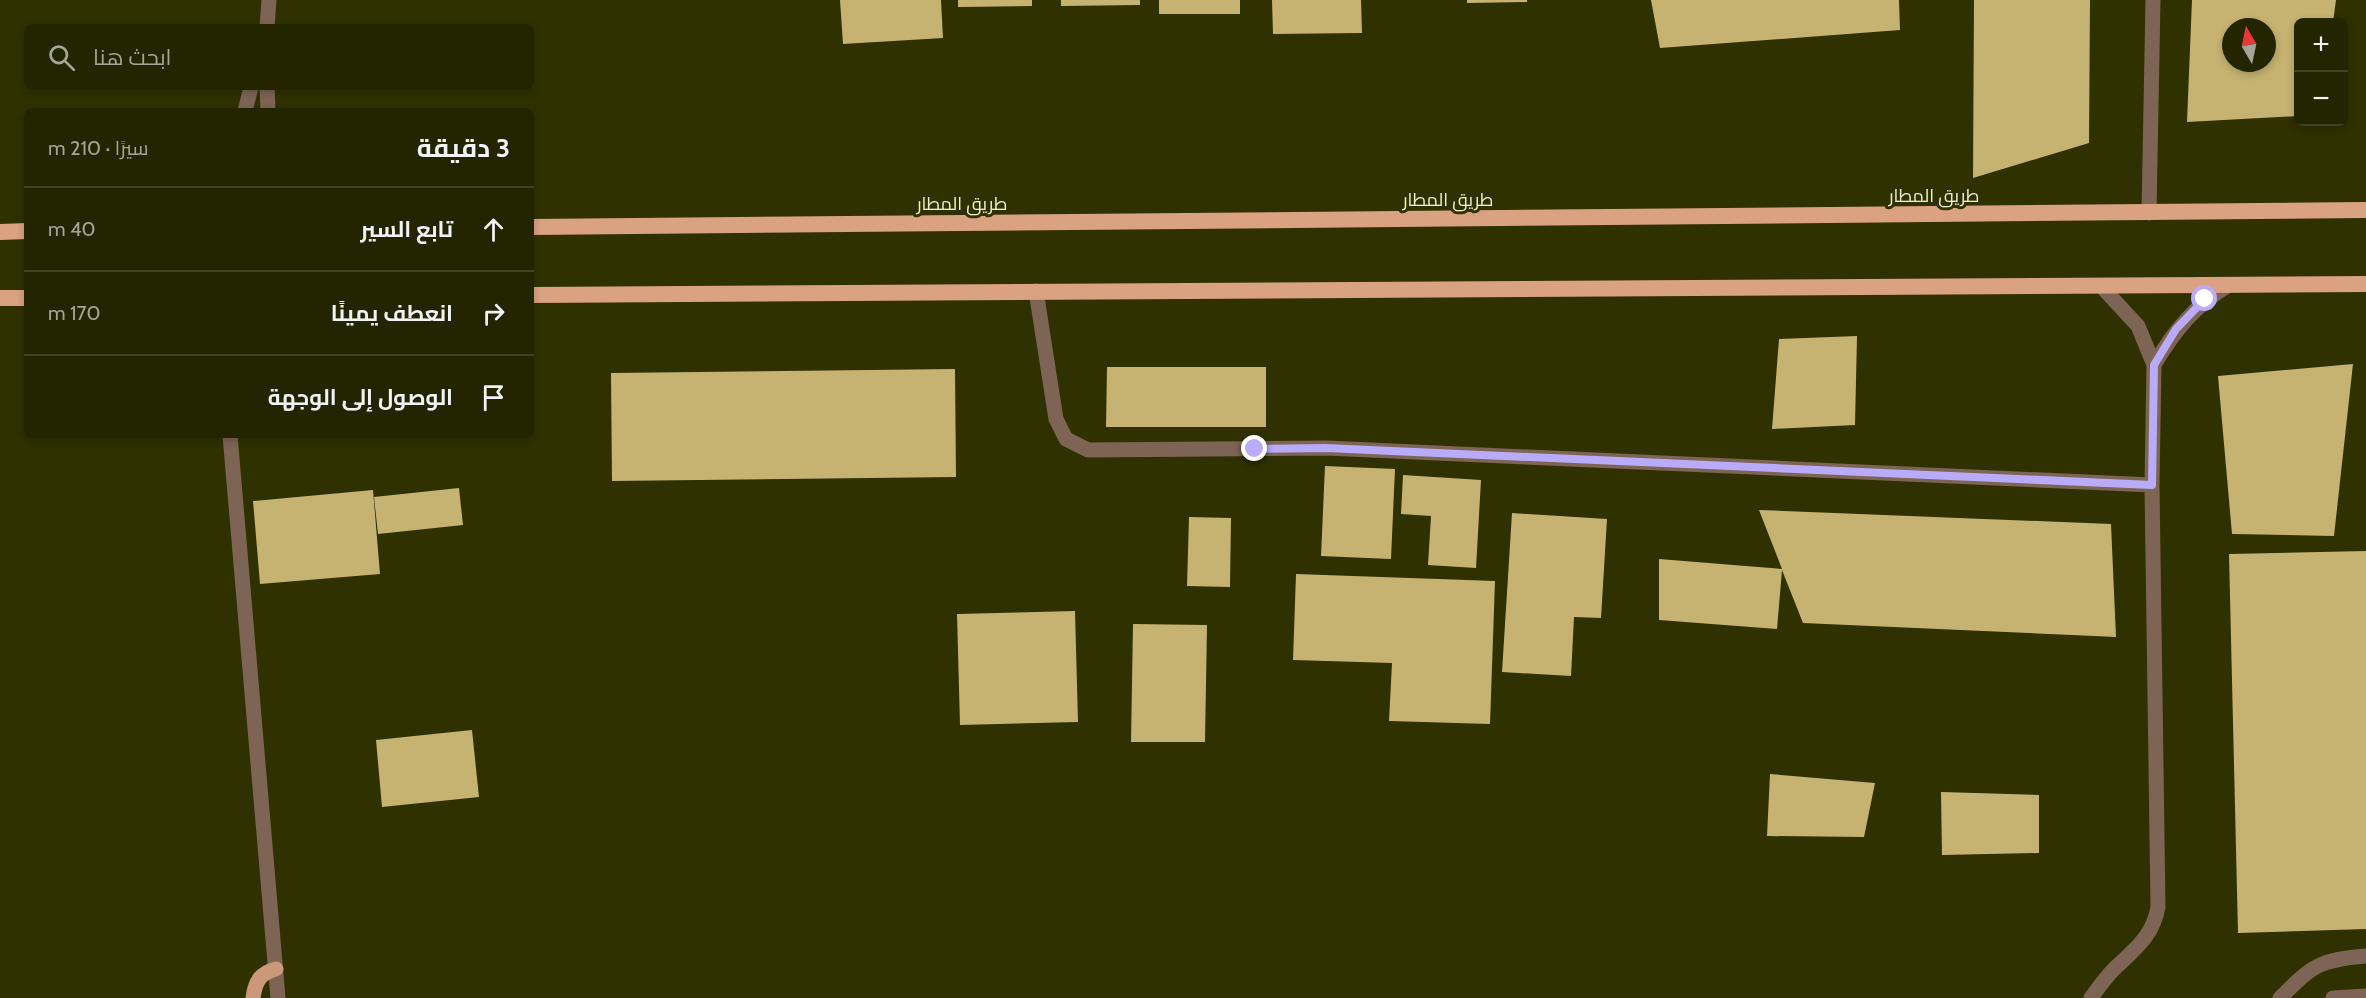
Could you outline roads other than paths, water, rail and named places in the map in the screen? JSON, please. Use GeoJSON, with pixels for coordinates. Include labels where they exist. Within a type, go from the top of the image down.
{"type":"FeatureCollection","features":[{"type":"Feature","properties":{"kind":"highway","name":"طريق المطار"},"geometry":{"type":"LineString","coordinates":[[534,227],[2366,210]]}},
{"type":"Feature","properties":{"kind":"highway"},"geometry":{"type":"LineString","coordinates":[[3,232],[24,229]]}},
{"type":"Feature","properties":{"kind":"highway"},"geometry":{"type":"LineString","coordinates":[[534,295],[2366,284]]}},
{"type":"Feature","properties":{"kind":"highway"},"geometry":{"type":"LineString","coordinates":[[0,298],[24,298]]}},
{"type":"Feature","properties":{"kind":"main road"},"geometry":{"type":"LineString","coordinates":[[253,998],[258,979],[266,972],[276,969]]}},
{"type":"Feature","properties":{"kind":"street"},"geometry":{"type":"LineString","coordinates":[[267,24],[269,0]]}},
{"type":"Feature","properties":{"kind":"street"},"geometry":{"type":"LineString","coordinates":[[2149,213],[2153,0]]}},
{"type":"Feature","properties":{"kind":"street"},"geometry":{"type":"LineString","coordinates":[[246,108],[250,90]]}},
{"type":"Feature","properties":{"kind":"street"},"geometry":{"type":"LineString","coordinates":[[267,90],[268,108]]}},
{"type":"Feature","properties":{"kind":"street"},"geometry":{"type":"LineString","coordinates":[[2154,365],[2176,329],[2190,313],[2205,299],[2229,285]]}},
{"type":"Feature","properties":{"kind":"street"},"geometry":{"type":"LineString","coordinates":[[2091,998],[2112,970],[2142,944],[2155,924],[2158,907],[2152,485],[2154,365],[2138,326],[2101,286]]}},
{"type":"Feature","properties":{"kind":"street"},"geometry":{"type":"LineString","coordinates":[[1036,291],[1056,419],[1066,438],[1088,450],[1326,448],[2152,485]]}},
{"type":"Feature","properties":{"kind":"street"},"geometry":{"type":"LineString","coordinates":[[230,438],[278,998]]}},
{"type":"Feature","properties":{"kind":"street"},"geometry":{"type":"LineString","coordinates":[[2280,998],[2309,969],[2330,959],[2366,956]]}},
{"type":"Feature","properties":{"kind":"street"},"geometry":{"type":"LineString","coordinates":[[2333,998],[2366,996]]}}]}
